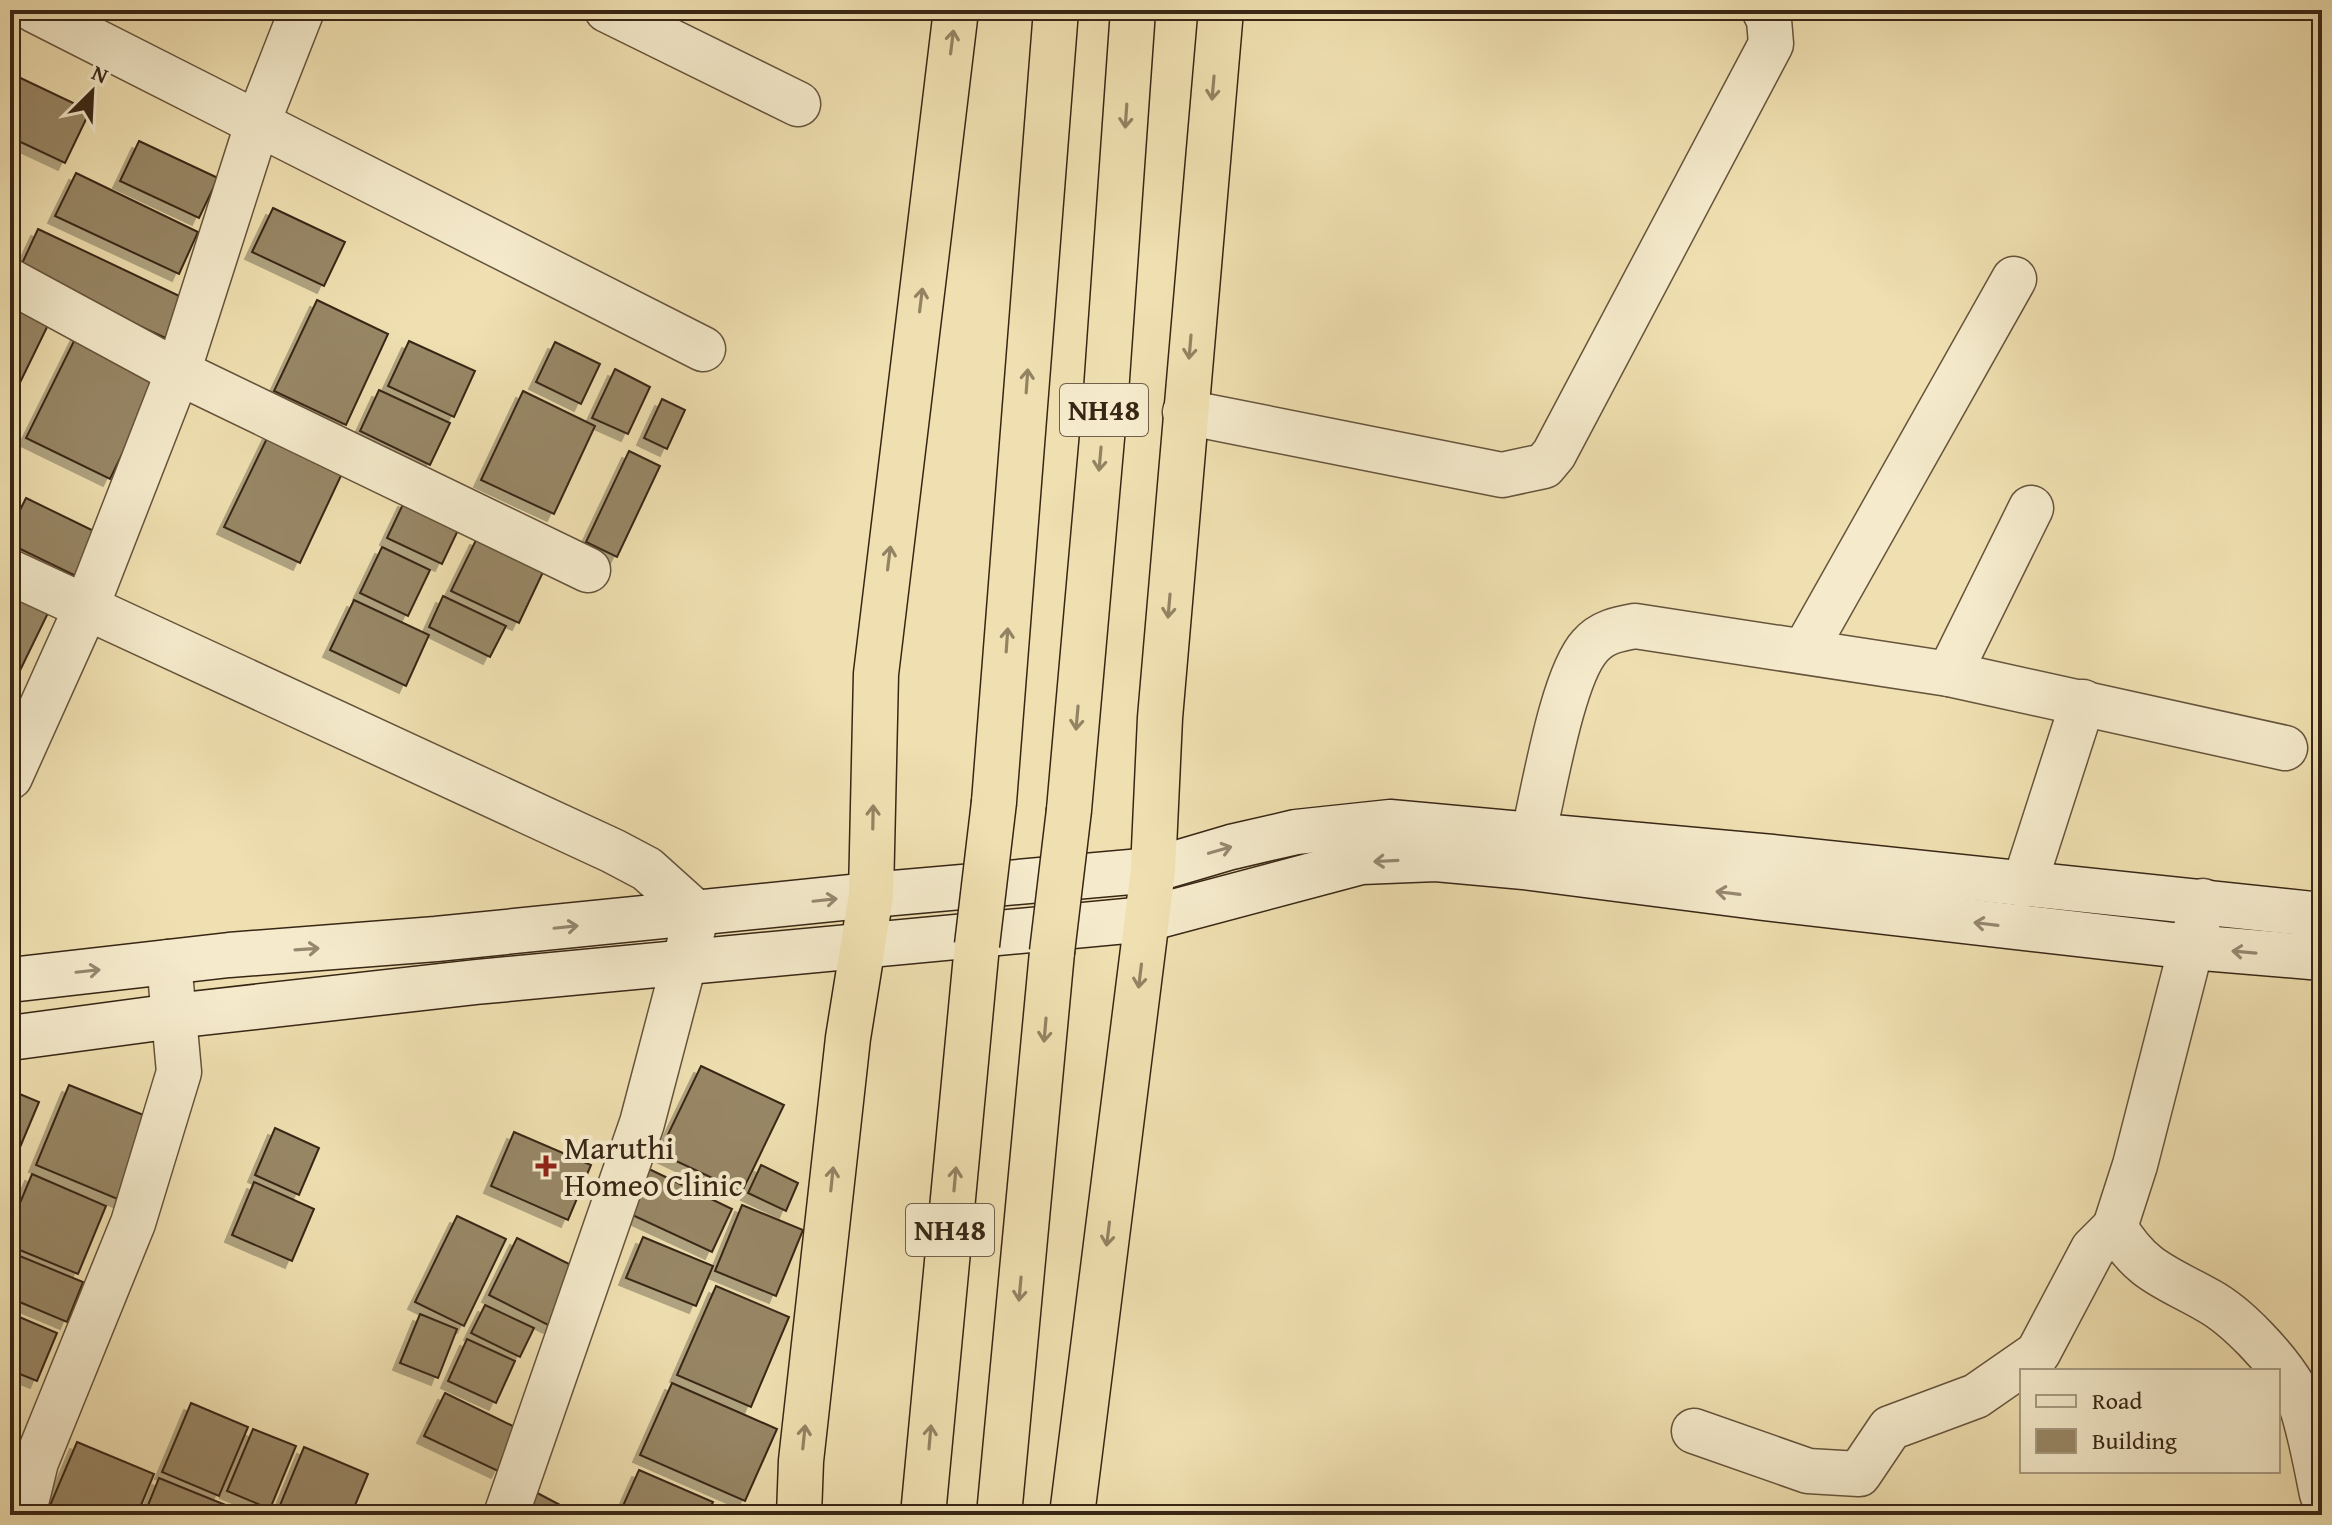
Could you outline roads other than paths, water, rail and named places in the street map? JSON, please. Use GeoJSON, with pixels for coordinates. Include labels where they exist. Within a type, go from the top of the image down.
{"type":"FeatureCollection","features":[{"type":"Feature","properties":{"kind":"highway"},"geometry":{"type":"LineString","coordinates":[[799,1515],[801,1461],[844,1069],[871,895],[876,674],[956,10]]}},
{"type":"Feature","properties":{"kind":"highway","name":"NH48"},"geometry":{"type":"LineString","coordinates":[[923,1515],[977,945],[994,802],[1056,10]]}},
{"type":"Feature","properties":{"kind":"highway","name":"NH48"},"geometry":{"type":"LineString","coordinates":[[999,1515],[1052,952],[1069,810],[1104,408],[1133,10]]}},
{"type":"Feature","properties":{"kind":"highway"},"geometry":{"type":"LineString","coordinates":[[1072,1515],[1153,870],[1160,718],[1221,10]]}},
{"type":"Feature","properties":{"kind":"street"},"geometry":{"type":"LineString","coordinates":[[34,10],[703,349]]}},
{"type":"Feature","properties":{"kind":"street"},"geometry":{"type":"LineString","coordinates":[[10,777],[86,608],[178,372],[258,122],[302,10]]}},
{"type":"Feature","properties":{"kind":"street"},"geometry":{"type":"LineString","coordinates":[[607,10],[798,104]]}},
{"type":"Feature","properties":{"kind":"street"},"geometry":{"type":"LineString","coordinates":[[1185,412],[1502,475],[1544,466],[1554,454],[1771,44],[1769,20],[1764,10]]}},
{"type":"Feature","properties":{"kind":"street"},"geometry":{"type":"LineString","coordinates":[[1805,650],[2014,279]]}},
{"type":"Feature","properties":{"kind":"street"},"geometry":{"type":"LineString","coordinates":[[10,281],[178,372],[588,570]]}},
{"type":"Feature","properties":{"kind":"street"},"geometry":{"type":"LineString","coordinates":[[1949,674],[2031,508]]}},
{"type":"Feature","properties":{"kind":"street"},"geometry":{"type":"LineString","coordinates":[[10,572],[613,851],[647,869],[697,914]]}},
{"type":"Feature","properties":{"kind":"street"},"geometry":{"type":"LineString","coordinates":[[1533,836],[1570,681],[1590,646],[1611,630],[1635,626],[1949,674],[2285,748]]}},
{"type":"Feature","properties":{"kind":"street"},"geometry":{"type":"LineString","coordinates":[[2024,885],[2083,702]]}},
{"type":"Feature","properties":{"kind":"street"},"geometry":{"type":"LineString","coordinates":[[10,980],[169,962],[1153,870],[1296,832],[1390,822],[1438,842],[1524,867],[2191,947],[2322,958]]}},
{"type":"Feature","properties":{"kind":"street"},"geometry":{"type":"LineString","coordinates":[[10,1038],[174,1016],[685,961],[1147,919],[1438,842],[1533,836],[1772,857],[2322,915]]}},
{"type":"Feature","properties":{"kind":"street"},"geometry":{"type":"LineString","coordinates":[[1694,1431],[1808,1471],[1859,1474],[1890,1428],[1976,1396],[2038,1353],[2093,1249],[2115,1227],[2135,1165],[2203,901]]}},
{"type":"Feature","properties":{"kind":"street"},"geometry":{"type":"LineString","coordinates":[[506,1515],[642,1123],[697,914]]}},
{"type":"Feature","properties":{"kind":"street"},"geometry":{"type":"LineString","coordinates":[[23,1515],[23,1457],[133,1223],[179,1072],[169,962]]}},
{"type":"Feature","properties":{"kind":"street"},"geometry":{"type":"LineString","coordinates":[[2115,1227],[2129,1251],[2161,1276],[2212,1302],[2260,1343],[2280,1369]]}},
{"type":"Feature","properties":{"kind":"street"},"geometry":{"type":"LineString","coordinates":[[2280,1369],[2295,1389],[2322,1494]]}},
{"type":"Feature","properties":{"kind":"place","name":"Maruthi Homeo Clinic"},"geometry":{"type":"Point","coordinates":[546,1166]}}]}
